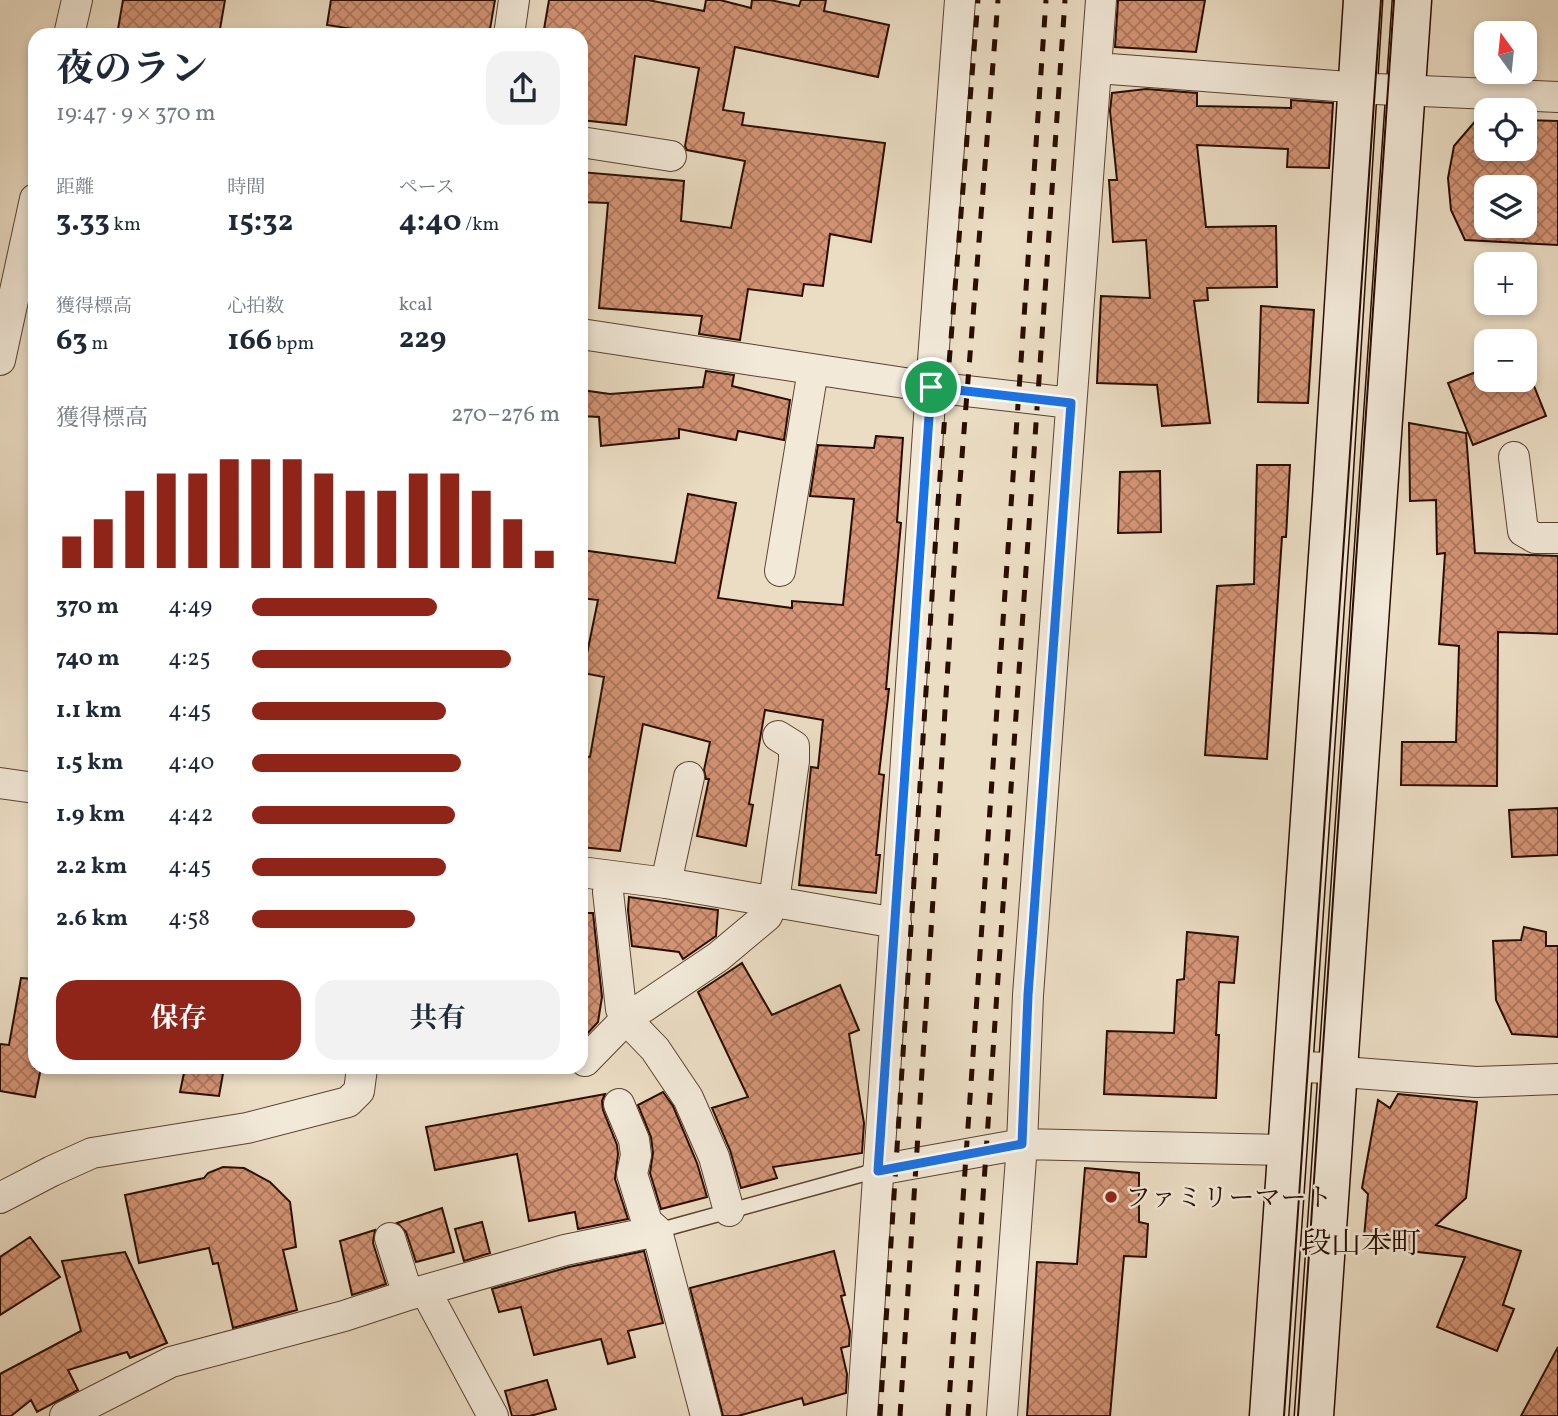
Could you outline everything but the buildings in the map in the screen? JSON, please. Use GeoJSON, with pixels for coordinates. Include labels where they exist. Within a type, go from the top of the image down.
{"type":"FeatureCollection","features":[{"type":"Feature","properties":{"kind":"street"},"geometry":{"type":"LineString","coordinates":[[70,28],[76,0]]}},
{"type":"Feature","properties":{"kind":"street"},"geometry":{"type":"LineString","coordinates":[[510,28],[514,0]]}},
{"type":"Feature","properties":{"kind":"street"},"geometry":{"type":"LineString","coordinates":[[862,1416],[931,387],[960,0]]}},
{"type":"Feature","properties":{"kind":"street"},"geometry":{"type":"LineString","coordinates":[[1002,1416],[1022,1144],[1028,995],[1101,0]]}},
{"type":"Feature","properties":{"kind":"street"},"geometry":{"type":"LineString","coordinates":[[1269,1416],[1363,0]]}},
{"type":"Feature","properties":{"kind":"street"},"geometry":{"type":"LineString","coordinates":[[1314,1416],[1412,0]]}},
{"type":"Feature","properties":{"kind":"street"},"geometry":{"type":"LineString","coordinates":[[1097,68],[1359,88],[1558,97]]}},
{"type":"Feature","properties":{"kind":"street"},"geometry":{"type":"LineString","coordinates":[[588,143],[671,156]]}},
{"type":"Feature","properties":{"kind":"street"},"geometry":{"type":"LineString","coordinates":[[0,360],[28,255]]}},
{"type":"Feature","properties":{"kind":"street"},"geometry":{"type":"LineString","coordinates":[[588,335],[931,387],[1071,403]]}},
{"type":"Feature","properties":{"kind":"street"},"geometry":{"type":"LineString","coordinates":[[780,571],[813,370]]}},
{"type":"Feature","properties":{"kind":"street"},"geometry":{"type":"LineString","coordinates":[[1514,457],[1523,531],[1535,538],[1558,538]]}},
{"type":"Feature","properties":{"kind":"street"},"geometry":{"type":"LineString","coordinates":[[588,1058],[626,1019],[718,957],[767,916],[774,901],[794,761],[794,746],[778,736]]}},
{"type":"Feature","properties":{"kind":"street"},"geometry":{"type":"LineString","coordinates":[[666,883],[690,777]]}},
{"type":"Feature","properties":{"kind":"street"},"geometry":{"type":"LineString","coordinates":[[0,783],[28,787]]}},
{"type":"Feature","properties":{"kind":"street"},"geometry":{"type":"LineString","coordinates":[[595,874],[666,883],[896,923]]}},
{"type":"Feature","properties":{"kind":"street"},"geometry":{"type":"LineString","coordinates":[[595,874],[608,892],[621,1009],[626,1019],[655,1049],[688,1098],[714,1157],[729,1211]]}},
{"type":"Feature","properties":{"kind":"street"},"geometry":{"type":"LineString","coordinates":[[1293,1067],[1338,1068],[1356,1073],[1476,1082],[1558,1079]]}},
{"type":"Feature","properties":{"kind":"street"},"geometry":{"type":"LineString","coordinates":[[0,1198],[92,1153],[247,1128],[348,1102],[359,1091],[361,1074]]}},
{"type":"Feature","properties":{"kind":"street"},"geometry":{"type":"LineString","coordinates":[[619,1104],[634,1140],[636,1155],[632,1174],[647,1222],[657,1231],[706,1416]]}},
{"type":"Feature","properties":{"kind":"street"},"geometry":{"type":"LineString","coordinates":[[878,1171],[1022,1144],[1287,1150]]}},
{"type":"Feature","properties":{"kind":"street"},"geometry":{"type":"LineString","coordinates":[[65,1416],[171,1362],[344,1316],[565,1250],[657,1231]]}},
{"type":"Feature","properties":{"kind":"street"},"geometry":{"type":"LineString","coordinates":[[390,1238],[416,1293],[493,1416]]}},
{"type":"Feature","properties":{"kind":"lane"},"geometry":{"type":"LineString","coordinates":[[657,1231],[878,1171]]}},
{"type":"Feature","properties":{"kind":"tram line"},"geometry":{"type":"LineString","coordinates":[[1284,1416],[1381,0]]}},
{"type":"Feature","properties":{"kind":"tram line"},"geometry":{"type":"LineString","coordinates":[[1298,1416],[1394,0]]}},
{"type":"Feature","properties":{"kind":"railway"},"geometry":{"type":"LineString","coordinates":[[880,1416],[938,502],[978,0]]}},
{"type":"Feature","properties":{"kind":"railway"},"geometry":{"type":"LineString","coordinates":[[900,1416],[958,507],[998,0]]}},
{"type":"Feature","properties":{"kind":"railway"},"geometry":{"type":"LineString","coordinates":[[948,1416],[1046,0]]}},
{"type":"Feature","properties":{"kind":"railway"},"geometry":{"type":"LineString","coordinates":[[968,1416],[1065,0]]}},
{"type":"Feature","properties":{"kind":"place","name":"ファミリーマート"},"geometry":{"type":"Point","coordinates":[1111,1197]}},
{"type":"Feature","properties":{"kind":"district","name":"段山本町"},"geometry":{"type":"Point","coordinates":[1361,1243]}},
{"type":"Feature","properties":{"kind":"route"},"geometry":{"type":"LineString","coordinates":[[931,387],[1071,403],[1028,995],[1022,1144],[878,1171],[896,923],[931,387]]}}]}
